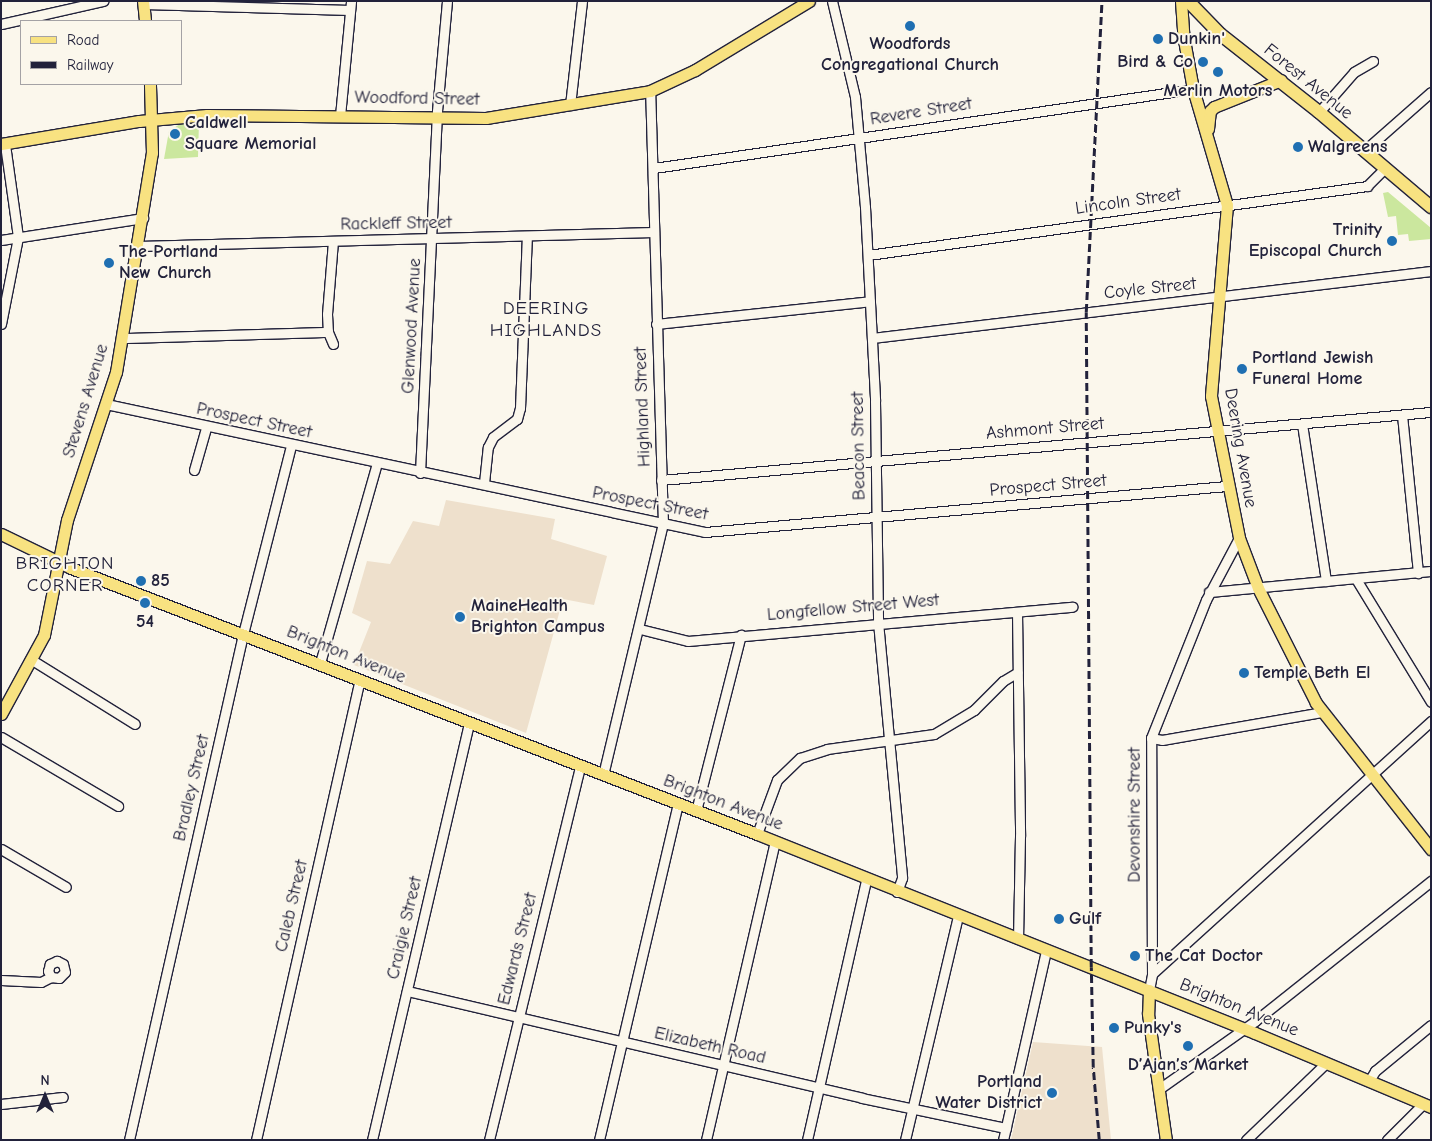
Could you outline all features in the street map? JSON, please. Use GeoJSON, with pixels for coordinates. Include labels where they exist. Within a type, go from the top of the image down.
{"type":"FeatureCollection","features":[{"type":"Feature","properties":{"kind":"highway","name":"Forest Avenue"},"geometry":{"type":"LineString","coordinates":[[1188,1],[1220,34],[1281,80],[1430,205]]}},
{"type":"Feature","properties":{"kind":"main road","name":"Deering Avenue"},"geometry":{"type":"LineString","coordinates":[[1181,1],[1184,40],[1194,93],[1227,205],[1211,382],[1216,432],[1239,538],[1258,588],[1295,666],[1322,712],[1431,849]]}},
{"type":"Feature","properties":{"kind":"main road","name":"Woodford Street"},"geometry":{"type":"LineString","coordinates":[[3,144],[153,120],[238,114],[486,118],[650,91],[695,70],[805,2]]}},
{"type":"Feature","properties":{"kind":"main road"},"geometry":{"type":"LineString","coordinates":[[144,3],[145,20]]}},
{"type":"Feature","properties":{"kind":"main road"},"geometry":{"type":"LineString","coordinates":[[1208,136],[1208,120],[1214,107],[1281,80]]}},
{"type":"Feature","properties":{"kind":"main road","name":"Stevens Avenue"},"geometry":{"type":"LineString","coordinates":[[1,714],[44,635],[57,562],[67,520],[106,404],[123,338],[152,153],[153,120],[150,85]]}},
{"type":"Feature","properties":{"kind":"main road","name":"Brighton Avenue"},"geometry":{"type":"LineString","coordinates":[[1,534],[57,562],[757,834],[866,880],[1244,1028],[1427,1105]]}},
{"type":"Feature","properties":{"kind":"main road"},"geometry":{"type":"LineString","coordinates":[[1149,990],[1148,1014],[1166,1140]]}},
{"type":"Feature","properties":{"kind":"street"},"geometry":{"type":"LineString","coordinates":[[1,24],[103,1]]}},
{"type":"Feature","properties":{"kind":"street","name":"Glenwood Avenue"},"geometry":{"type":"LineString","coordinates":[[420,473],[438,118],[447,1]]}},
{"type":"Feature","properties":{"kind":"street"},"geometry":{"type":"LineString","coordinates":[[570,105],[582,1]]}},
{"type":"Feature","properties":{"kind":"street","name":"Beacon Street"},"geometry":{"type":"LineString","coordinates":[[832,1],[852,81],[860,138],[872,338],[878,622],[902,878],[897,892]]}},
{"type":"Feature","properties":{"kind":"street"},"geometry":{"type":"LineString","coordinates":[[144,3],[350,5],[340,116]]}},
{"type":"Feature","properties":{"kind":"street"},"geometry":{"type":"LineString","coordinates":[[1319,112],[1354,72],[1373,61]]}},
{"type":"Feature","properties":{"kind":"street","name":"Highland Street"},"geometry":{"type":"LineString","coordinates":[[603,775],[640,629],[663,524],[656,324],[654,168],[650,91]]}},
{"type":"Feature","properties":{"kind":"street"},"geometry":{"type":"LineString","coordinates":[[1364,151],[1431,92]]}},
{"type":"Feature","properties":{"kind":"street"},"geometry":{"type":"LineString","coordinates":[[1194,93],[1214,107]]}},
{"type":"Feature","properties":{"kind":"street","name":"Revere Street"},"geometry":{"type":"LineString","coordinates":[[654,168],[1194,93]]}},
{"type":"Feature","properties":{"kind":"street"},"geometry":{"type":"LineString","coordinates":[[1,324],[18,237],[3,144]]}},
{"type":"Feature","properties":{"kind":"street","name":"Lincoln Street"},"geometry":{"type":"LineString","coordinates":[[868,255],[1367,186],[1385,168]]}},
{"type":"Feature","properties":{"kind":"street"},"geometry":{"type":"LineString","coordinates":[[1,240],[143,218]]}},
{"type":"Feature","properties":{"kind":"street","name":"Rackleff Street"},"geometry":{"type":"LineString","coordinates":[[138,246],[654,232]]}},
{"type":"Feature","properties":{"kind":"street"},"geometry":{"type":"LineString","coordinates":[[484,483],[488,447],[493,437],[517,420],[520,408],[527,236]]}},
{"type":"Feature","properties":{"kind":"street"},"geometry":{"type":"LineString","coordinates":[[333,242],[328,332],[333,344]]}},
{"type":"Feature","properties":{"kind":"street","name":"Coyle Street"},"geometry":{"type":"LineString","coordinates":[[872,338],[1431,271]]}},
{"type":"Feature","properties":{"kind":"street"},"geometry":{"type":"LineString","coordinates":[[656,324],[870,301]]}},
{"type":"Feature","properties":{"kind":"street"},"geometry":{"type":"LineString","coordinates":[[123,338],[328,332]]}},
{"type":"Feature","properties":{"kind":"street","name":"Prospect Street"},"geometry":{"type":"LineString","coordinates":[[106,404],[206,428],[420,473],[484,483],[663,524],[715,532],[1227,486]]}},
{"type":"Feature","properties":{"kind":"street","name":"Ashmont Street"},"geometry":{"type":"LineString","coordinates":[[662,480],[876,459],[1216,432],[1431,412]]}},
{"type":"Feature","properties":{"kind":"street"},"geometry":{"type":"LineString","coordinates":[[1402,415],[1418,573]]}},
{"type":"Feature","properties":{"kind":"street"},"geometry":{"type":"LineString","coordinates":[[1302,424],[1326,581]]}},
{"type":"Feature","properties":{"kind":"street"},"geometry":{"type":"LineString","coordinates":[[194,470],[206,428]]}},
{"type":"Feature","properties":{"kind":"street","name":"Bradley Street"},"geometry":{"type":"LineString","coordinates":[[129,1140],[243,634],[291,445]]}},
{"type":"Feature","properties":{"kind":"street"},"geometry":{"type":"LineString","coordinates":[[320,663],[377,463]]}},
{"type":"Feature","properties":{"kind":"street","name":"Devonshire Street"},"geometry":{"type":"LineString","coordinates":[[1149,990],[1152,974],[1151,738],[1209,592],[1239,538]]}},
{"type":"Feature","properties":{"kind":"street"},"geometry":{"type":"LineString","coordinates":[[1209,592],[1431,572]]}},
{"type":"Feature","properties":{"kind":"street"},"geometry":{"type":"LineString","coordinates":[[1356,579],[1431,702]]}},
{"type":"Feature","properties":{"kind":"street","name":"Longfellow Street West"},"geometry":{"type":"LineString","coordinates":[[640,629],[688,641],[878,622],[1072,607]]}},
{"type":"Feature","properties":{"kind":"street"},"geometry":{"type":"LineString","coordinates":[[1017,612],[1018,939]]}},
{"type":"Feature","properties":{"kind":"street"},"geometry":{"type":"LineString","coordinates":[[696,811],[741,635]]}},
{"type":"Feature","properties":{"kind":"street"},"geometry":{"type":"LineString","coordinates":[[32,660],[134,724]]}},
{"type":"Feature","properties":{"kind":"street"},"geometry":{"type":"LineString","coordinates":[[757,834],[777,780],[800,758],[827,749],[920,737],[948,727],[1018,672]]}},
{"type":"Feature","properties":{"kind":"street","name":"Caleb Street"},"geometry":{"type":"LineString","coordinates":[[256,1140],[360,680]]}},
{"type":"Feature","properties":{"kind":"street"},"geometry":{"type":"LineString","coordinates":[[1151,738],[1162,740],[1322,712]]}},
{"type":"Feature","properties":{"kind":"street"},"geometry":{"type":"LineString","coordinates":[[1152,974],[1373,776],[1431,721]]}},
{"type":"Feature","properties":{"kind":"street","name":"Craigie Street"},"geometry":{"type":"LineString","coordinates":[[372,1140],[469,723]]}},
{"type":"Feature","properties":{"kind":"street"},"geometry":{"type":"LineString","coordinates":[[1,737],[118,806]]}},
{"type":"Feature","properties":{"kind":"street","name":"Edwards Street"},"geometry":{"type":"LineString","coordinates":[[489,1140],[580,766]]}},
{"type":"Feature","properties":{"kind":"street"},"geometry":{"type":"LineString","coordinates":[[599,1140],[678,804]]}},
{"type":"Feature","properties":{"kind":"street"},"geometry":{"type":"LineString","coordinates":[[706,1140],[775,842]]}},
{"type":"Feature","properties":{"kind":"street"},"geometry":{"type":"LineString","coordinates":[[1,849],[66,888]]}},
{"type":"Feature","properties":{"kind":"street"},"geometry":{"type":"LineString","coordinates":[[807,1140],[866,880]]}},
{"type":"Feature","properties":{"kind":"street"},"geometry":{"type":"LineString","coordinates":[[1159,1089],[1244,1028],[1431,881]]}},
{"type":"Feature","properties":{"kind":"street"},"geometry":{"type":"LineString","coordinates":[[905,1140],[958,916]]}},
{"type":"Feature","properties":{"kind":"street"},"geometry":{"type":"LineString","coordinates":[[1003,1140],[1046,950]]}},
{"type":"Feature","properties":{"kind":"street"},"geometry":{"type":"LineString","coordinates":[[1,980],[41,982],[51,977]]}},
{"type":"Feature","properties":{"kind":"street","name":"Elizabeth Road"},"geometry":{"type":"LineString","coordinates":[[407,991],[723,1066],[1006,1128]]}},
{"type":"Feature","properties":{"kind":"street"},"geometry":{"type":"LineString","coordinates":[[1369,1080],[1375,1071],[1431,1025]]}},
{"type":"Feature","properties":{"kind":"street"},"geometry":{"type":"LineString","coordinates":[[1246,1140],[1326,1063]]}},
{"type":"Feature","properties":{"kind":"street"},"geometry":{"type":"LineString","coordinates":[[1,1104],[63,1096]]}},
{"type":"Feature","properties":{"kind":"street"},"geometry":{"type":"LineString","coordinates":[[1387,1140],[1427,1105]]}},
{"type":"Feature","properties":{"kind":"shaded area","name":"MaineHealth Brighton Campus"},"geometry":{"type":"Polygon","coordinates":[[[446,500],[555,519],[551,539],[607,556],[594,605],[563,599],[526,733],[354,665],[371,622],[352,613],[367,561],[390,564],[413,521],[439,526],[446,500]]]}},
{"type":"Feature","properties":{"kind":"shaded area"},"geometry":{"type":"Polygon","coordinates":[[[1033,1042],[1102,1047],[1111,1140],[1011,1140],[1033,1042]]]}},
{"type":"Feature","properties":{"kind":"green space"},"geometry":{"type":"Polygon","coordinates":[[[199,121],[198,157],[164,159],[169,131],[180,124],[199,121]]]}},
{"type":"Feature","properties":{"kind":"green space"},"geometry":{"type":"Polygon","coordinates":[[[1388,192],[1431,228],[1431,239],[1409,241],[1408,234],[1398,235],[1396,216],[1388,217],[1383,193],[1388,192]]]}},
{"type":"Feature","properties":{"kind":"railway"},"geometry":{"type":"LineString","coordinates":[[1099,1140],[1093,1067],[1091,967],[1086,312],[1102,1]]}},
{"type":"Feature","properties":{"kind":"place","name":"Woodfords Congregational Church"},"geometry":{"type":"Point","coordinates":[910,26]}},
{"type":"Feature","properties":{"kind":"place","name":"Dunkin'"},"geometry":{"type":"Point","coordinates":[1158,39]}},
{"type":"Feature","properties":{"kind":"place","name":"Bird & Co"},"geometry":{"type":"Point","coordinates":[1203,62]}},
{"type":"Feature","properties":{"kind":"place","name":"Merlin Motors"},"geometry":{"type":"Point","coordinates":[1218,72]}},
{"type":"Feature","properties":{"kind":"place","name":"Caldwell Square Memorial"},"geometry":{"type":"Point","coordinates":[175,134]}},
{"type":"Feature","properties":{"kind":"place","name":"Walgreens"},"geometry":{"type":"Point","coordinates":[1298,147]}},
{"type":"Feature","properties":{"kind":"place","name":"Trinity Episcopal Church"},"geometry":{"type":"Point","coordinates":[1392,241]}},
{"type":"Feature","properties":{"kind":"place","name":"The Portland New Church"},"geometry":{"type":"Point","coordinates":[109,263]}},
{"type":"Feature","properties":{"kind":"place","name":"Portland Jewish Funeral Home"},"geometry":{"type":"Point","coordinates":[1242,369]}},
{"type":"Feature","properties":{"kind":"place","name":"85"},"geometry":{"type":"Point","coordinates":[141,581]}},
{"type":"Feature","properties":{"kind":"place","name":"54"},"geometry":{"type":"Point","coordinates":[145,603]}},
{"type":"Feature","properties":{"kind":"place","name":"MaineHealth Brighton Campus"},"geometry":{"type":"Point","coordinates":[460,617]}},
{"type":"Feature","properties":{"kind":"place","name":"Temple Beth El"},"geometry":{"type":"Point","coordinates":[1244,673]}},
{"type":"Feature","properties":{"kind":"place","name":"Gulf"},"geometry":{"type":"Point","coordinates":[1059,919]}},
{"type":"Feature","properties":{"kind":"place","name":"The Cat Doctor"},"geometry":{"type":"Point","coordinates":[1135,956]}},
{"type":"Feature","properties":{"kind":"place","name":"Punky's"},"geometry":{"type":"Point","coordinates":[1114,1028]}},
{"type":"Feature","properties":{"kind":"place","name":"D’Ajan’s Market"},"geometry":{"type":"Point","coordinates":[1188,1046]}},
{"type":"Feature","properties":{"kind":"place","name":"Portland Water District"},"geometry":{"type":"Point","coordinates":[1052,1093]}},
{"type":"Feature","properties":{"kind":"district","name":"DEERING HIGHLANDS"},"geometry":{"type":"Point","coordinates":[546,320]}},
{"type":"Feature","properties":{"kind":"district","name":"BRIGHTON CORNER"},"geometry":{"type":"Point","coordinates":[65,575]}}]}
